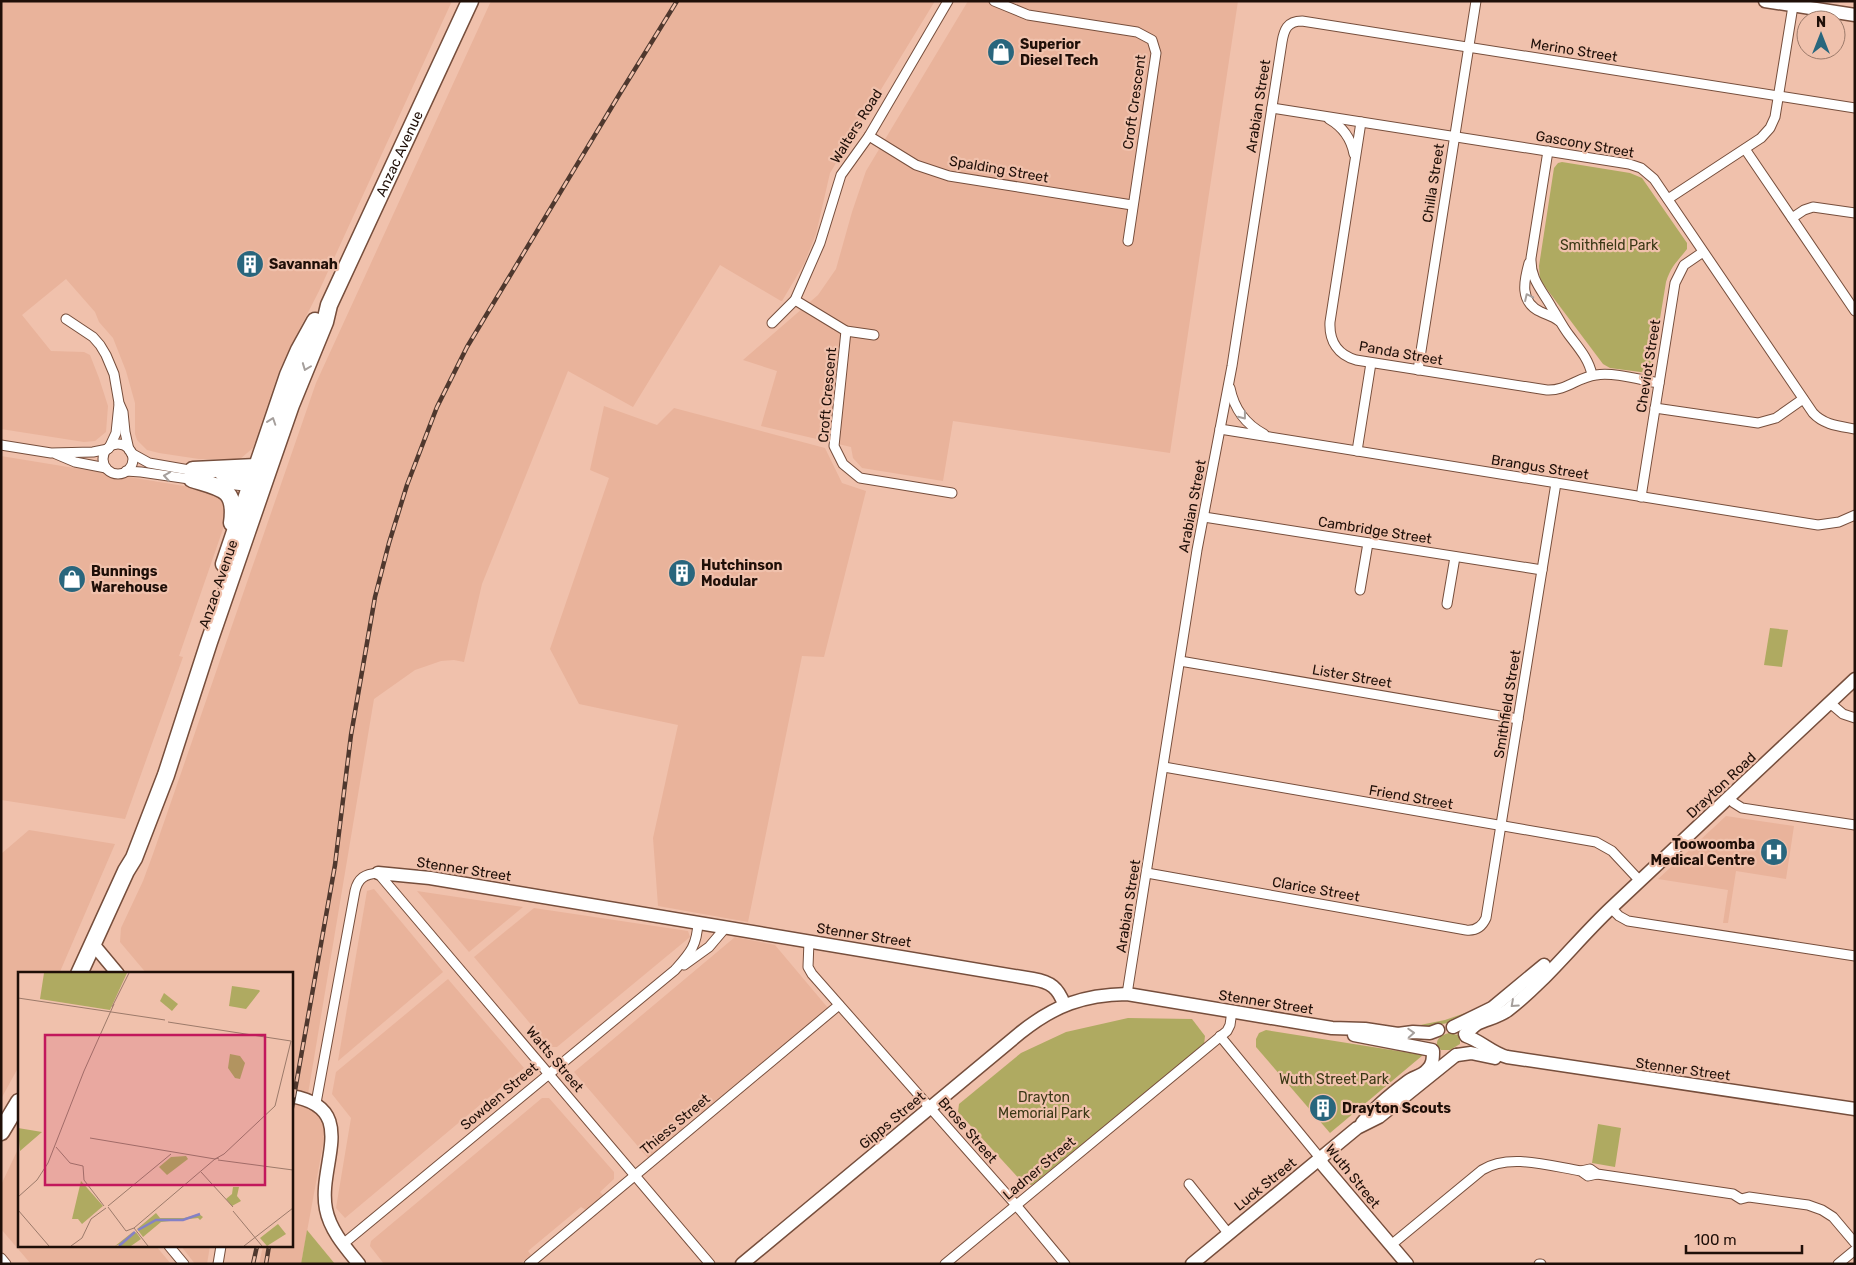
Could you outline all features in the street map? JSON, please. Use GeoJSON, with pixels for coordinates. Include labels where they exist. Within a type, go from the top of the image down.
{"type":"FeatureCollection","features":[{"type":"Feature","properties":{"kind":"highway","name":"Anzac Avenue"},"geometry":{"type":"LineString","coordinates":[[80,972],[126,871],[134,858],[166,775],[209,642],[288,375],[316,319],[329,305],[470,1]]}},
{"type":"Feature","properties":{"kind":"highway"},"geometry":{"type":"LineString","coordinates":[[192,475],[257,480]]}},
{"type":"Feature","properties":{"kind":"highway"},"geometry":{"type":"LineString","coordinates":[[192,475],[225,492],[232,500],[234,509],[230,548]]}},
{"type":"Feature","properties":{"kind":"highway","name":"Anzac Avenue"},"geometry":{"type":"LineString","coordinates":[[126,871],[129,856],[230,548],[257,480]]}},
{"type":"Feature","properties":{"kind":"highway"},"geometry":{"type":"LineString","coordinates":[[1,1132],[18,1104]]}},
{"type":"Feature","properties":{"kind":"main road"},"geometry":{"type":"LineString","coordinates":[[1765,1],[1855,15]]}},
{"type":"Feature","properties":{"kind":"main road","name":"Drayton Road"},"geometry":{"type":"LineString","coordinates":[[1453,1027],[1492,1008],[1585,932],[1855,679]]}},
{"type":"Feature","properties":{"kind":"main road","name":"Stenner Street"},"geometry":{"type":"LineString","coordinates":[[378,873],[430,878],[1041,980],[1055,987],[1064,1004],[1093,996],[1128,994],[1332,1028],[1365,1029],[1398,1034],[1413,1032],[1430,1033],[1438,1030]]}},
{"type":"Feature","properties":{"kind":"main road","name":"Drayton Road"},"geometry":{"type":"LineString","coordinates":[[1466,1035],[1478,1024],[1491,1020],[1514,1005],[1561,961],[1585,932]]}},
{"type":"Feature","properties":{"kind":"main road"},"geometry":{"type":"LineString","coordinates":[[93,944],[116,972]]}},
{"type":"Feature","properties":{"kind":"main road","name":"Gipps Street"},"geometry":{"type":"LineString","coordinates":[[742,1264],[1034,1022],[1064,1004]]}},
{"type":"Feature","properties":{"kind":"main road"},"geometry":{"type":"LineString","coordinates":[[1488,1049],[1484,1040],[1484,1031],[1485,1026],[1491,1020]]}},
{"type":"Feature","properties":{"kind":"main road"},"geometry":{"type":"LineString","coordinates":[[1453,1027],[1461,1030],[1466,1035],[1465,1047],[1456,1055],[1443,1057],[1432,1051],[1431,1038],[1438,1030],[1453,1027]]}},
{"type":"Feature","properties":{"kind":"main road","name":"Stenner Street"},"geometry":{"type":"LineString","coordinates":[[1332,1028],[1377,1041],[1432,1051]]}},
{"type":"Feature","properties":{"kind":"main road","name":"Stenner Street"},"geometry":{"type":"LineString","coordinates":[[1466,1035],[1507,1058]]}},
{"type":"Feature","properties":{"kind":"main road","name":"Luck Street"},"geometry":{"type":"LineString","coordinates":[[1192,1264],[1357,1128],[1371,1111],[1383,1101],[1408,1081],[1427,1070],[1432,1062],[1432,1051]]}},
{"type":"Feature","properties":{"kind":"main road","name":"Stenner Street"},"geometry":{"type":"LineString","coordinates":[[1456,1055],[1471,1053],[1855,1109]]}},
{"type":"Feature","properties":{"kind":"main road","name":"Luck Street"},"geometry":{"type":"LineString","coordinates":[[1357,1128],[1379,1117],[1456,1055]]}},
{"type":"Feature","properties":{"kind":"main road"},"geometry":{"type":"LineString","coordinates":[[292,1096],[316,1103],[329,1118],[332,1132],[326,1185],[326,1210],[330,1224],[359,1264]]}},
{"type":"Feature","properties":{"kind":"main road","name":"Wuth Street"},"geometry":{"type":"LineString","coordinates":[[1320,1158],[1323,1165],[1407,1264]]}},
{"type":"Feature","properties":{"kind":"street","name":"Walters Road"},"geometry":{"type":"LineString","coordinates":[[772,323],[795,300],[820,243],[841,175],[869,136],[948,1]]}},
{"type":"Feature","properties":{"kind":"street","name":"Croft Crescent"},"geometry":{"type":"LineString","coordinates":[[994,1],[1028,15],[1137,32],[1152,40],[1156,53],[1128,241]]}},
{"type":"Feature","properties":{"kind":"street","name":"Chilla Street"},"geometry":{"type":"LineString","coordinates":[[1418,370],[1476,1]]}},
{"type":"Feature","properties":{"kind":"street"},"geometry":{"type":"LineString","coordinates":[[1668,199],[1761,138],[1770,128],[1775,117],[1779,96],[1793,6]]}},
{"type":"Feature","properties":{"kind":"street","name":"Merino Street"},"geometry":{"type":"LineString","coordinates":[[1290,24],[1302,21],[1855,108]]}},
{"type":"Feature","properties":{"kind":"street","name":"Arabian Street"},"geometry":{"type":"LineString","coordinates":[[1128,994],[1180,661],[1229,380],[1284,34],[1290,24]]}},
{"type":"Feature","properties":{"kind":"street","name":"Gascony Street"},"geometry":{"type":"LineString","coordinates":[[1272,108],[1636,165],[1651,174],[1813,413],[1832,425],[1855,429]]}},
{"type":"Feature","properties":{"kind":"street"},"geometry":{"type":"LineString","coordinates":[[1324,116],[1337,123],[1347,134],[1353,147],[1355,161]]}},
{"type":"Feature","properties":{"kind":"street","name":"Panda Street"},"geometry":{"type":"LineString","coordinates":[[1361,122],[1330,328],[1332,340],[1342,353],[1351,358],[1371,362],[1547,390],[1563,389],[1592,375],[1604,374],[1659,383]]}},
{"type":"Feature","properties":{"kind":"street","name":"Spalding Street"},"geometry":{"type":"LineString","coordinates":[[869,136],[916,165],[949,176],[1132,205]]}},
{"type":"Feature","properties":{"kind":"street"},"geometry":{"type":"LineString","coordinates":[[1745,149],[1855,311]]}},
{"type":"Feature","properties":{"kind":"street"},"geometry":{"type":"LineString","coordinates":[[1548,151],[1531,258],[1524,280],[1525,295],[1534,308],[1559,321]]}},
{"type":"Feature","properties":{"kind":"street"},"geometry":{"type":"LineString","coordinates":[[1792,218],[1804,210],[1813,207],[1855,213]]}},
{"type":"Feature","properties":{"kind":"street","name":"Cheviot Street"},"geometry":{"type":"LineString","coordinates":[[1641,497],[1677,276],[1684,265],[1703,252]]}},
{"type":"Feature","properties":{"kind":"street"},"geometry":{"type":"LineString","coordinates":[[1531,258],[1534,278],[1559,321],[1586,358],[1592,375]]}},
{"type":"Feature","properties":{"kind":"street"},"geometry":{"type":"LineString","coordinates":[[795,300],[846,331],[874,335]]}},
{"type":"Feature","properties":{"kind":"street"},"geometry":{"type":"LineString","coordinates":[[66,319],[92,337],[103,350],[114,374],[132,463],[126,471]]}},
{"type":"Feature","properties":{"kind":"street","name":"Croft Crescent"},"geometry":{"type":"LineString","coordinates":[[846,331],[834,446],[843,464],[860,478],[952,493]]}},
{"type":"Feature","properties":{"kind":"street"},"geometry":{"type":"LineString","coordinates":[[1357,451],[1371,362]]}},
{"type":"Feature","properties":{"kind":"street"},"geometry":{"type":"LineString","coordinates":[[1229,380],[1232,397],[1244,418],[1254,429],[1275,438]]}},
{"type":"Feature","properties":{"kind":"street"},"geometry":{"type":"LineString","coordinates":[[1655,408],[1758,423],[1776,418],[1803,399]]}},
{"type":"Feature","properties":{"kind":"street"},"geometry":{"type":"LineString","coordinates":[[106,468],[103,458],[116,433],[119,403]]}},
{"type":"Feature","properties":{"kind":"street","name":"Brangus Street"},"geometry":{"type":"LineString","coordinates":[[1220,429],[1818,525],[1839,522],[1855,515]]}},
{"type":"Feature","properties":{"kind":"street"},"geometry":{"type":"LineString","coordinates":[[1,445],[51,452],[93,452],[120,445],[149,463],[192,475]]}},
{"type":"Feature","properties":{"kind":"street"},"geometry":{"type":"LineString","coordinates":[[51,452],[75,462],[106,468],[115,474],[126,471],[192,475]]}},
{"type":"Feature","properties":{"kind":"street","name":"Smithfield Street"},"geometry":{"type":"LineString","coordinates":[[1480,927],[1486,918],[1556,483]]}},
{"type":"Feature","properties":{"kind":"street","name":"Cambridge Street"},"geometry":{"type":"LineString","coordinates":[[1204,517],[1542,570]]}},
{"type":"Feature","properties":{"kind":"street"},"geometry":{"type":"LineString","coordinates":[[1360,590],[1368,543]]}},
{"type":"Feature","properties":{"kind":"street"},"geometry":{"type":"LineString","coordinates":[[1447,604],[1455,556]]}},
{"type":"Feature","properties":{"kind":"street","name":"Lister Street"},"geometry":{"type":"LineString","coordinates":[[1180,661],[1518,719]]}},
{"type":"Feature","properties":{"kind":"street"},"geometry":{"type":"LineString","coordinates":[[1830,703],[1843,714],[1855,718]]}},
{"type":"Feature","properties":{"kind":"street","name":"Friend Street"},"geometry":{"type":"LineString","coordinates":[[1164,767],[1601,844],[1612,851],[1640,881]]}},
{"type":"Feature","properties":{"kind":"street"},"geometry":{"type":"LineString","coordinates":[[1729,798],[1742,808],[1855,825]]}},
{"type":"Feature","properties":{"kind":"street"},"geometry":{"type":"LineString","coordinates":[[316,1103],[354,891],[361,879],[378,873]]}},
{"type":"Feature","properties":{"kind":"street","name":"Watts Street"},"geometry":{"type":"LineString","coordinates":[[378,873],[710,1264]]}},
{"type":"Feature","properties":{"kind":"street","name":"Clarice Street"},"geometry":{"type":"LineString","coordinates":[[1147,873],[1470,930],[1480,927]]}},
{"type":"Feature","properties":{"kind":"street"},"geometry":{"type":"LineString","coordinates":[[1611,908],[1628,921],[1855,956]]}},
{"type":"Feature","properties":{"kind":"street","name":"Sowden Street"},"geometry":{"type":"LineString","coordinates":[[343,1244],[675,970],[695,946],[698,922]]}},
{"type":"Feature","properties":{"kind":"street","name":"Sowden Street"},"geometry":{"type":"LineString","coordinates":[[675,970],[686,965],[709,947],[717,940],[726,927]]}},
{"type":"Feature","properties":{"kind":"street","name":"Brose Street"},"geometry":{"type":"LineString","coordinates":[[809,941],[808,967],[812,974],[1016,1205],[1065,1264]]}},
{"type":"Feature","properties":{"kind":"street","name":"Thiess Street"},"geometry":{"type":"LineString","coordinates":[[529,1264],[839,1004]]}},
{"type":"Feature","properties":{"kind":"street","name":"Ladner Street"},"geometry":{"type":"LineString","coordinates":[[945,1264],[1226,1031],[1230,1025],[1232,1011]]}},
{"type":"Feature","properties":{"kind":"street","name":"Wuth Street"},"geometry":{"type":"LineString","coordinates":[[1220,1036],[1320,1158]]}},
{"type":"Feature","properties":{"kind":"street"},"geometry":{"type":"LineString","coordinates":[[1391,1245],[1482,1170],[1494,1163],[1515,1161],[1581,1171],[1588,1176],[1597,1174],[1733,1194],[1741,1199],[1749,1196],[1808,1205],[1822,1210],[1833,1217],[1855,1243]]}},
{"type":"Feature","properties":{"kind":"street"},"geometry":{"type":"LineString","coordinates":[[1189,1184],[1228,1233]]}},
{"type":"Feature","properties":{"kind":"street"},"geometry":{"type":"LineString","coordinates":[[171,1248],[184,1264]]}},
{"type":"Feature","properties":{"kind":"street"},"geometry":{"type":"LineString","coordinates":[[218,1264],[221,1248]]}},
{"type":"Feature","properties":{"kind":"street"},"geometry":{"type":"LineString","coordinates":[[1838,1264],[1855,1250]]}},
{"type":"Feature","properties":{"kind":"street"},"geometry":{"type":"LineString","coordinates":[[1,1258],[6,1264]]}},
{"type":"Feature","properties":{"kind":"shaded area"},"geometry":{"type":"Polygon","coordinates":[[[1,1],[452,1],[319,291],[279,371],[253,448],[240,459],[199,459],[159,453],[147,450],[137,440],[135,434],[135,403],[126,371],[113,338],[99,322],[95,312],[66,279],[22,315],[51,351],[84,352],[90,355],[108,406],[106,432],[95,441],[84,442],[1,429],[1,1]]]}},
{"type":"Feature","properties":{"kind":"shaded area"},"geometry":{"type":"Polygon","coordinates":[[[491,1],[935,1],[830,173],[816,234],[804,264],[782,301],[720,265],[633,407],[568,371],[482,584],[464,662],[454,660],[441,661],[415,670],[374,699],[306,1106],[317,1112],[327,1123],[301,1264],[259,1264],[263,1248],[292,1248],[292,972],[145,972],[120,942],[121,928],[143,881],[153,854],[316,383],[491,1]]]}},
{"type":"Feature","properties":{"kind":"shaded area"},"geometry":{"type":"Polygon","coordinates":[[[968,1],[1238,1],[1170,453],[953,421],[943,481],[862,468],[853,458],[851,447],[761,426],[777,371],[743,360],[818,295],[836,269],[866,171],[968,1]]]}},
{"type":"Feature","properties":{"kind":"shaded area"},"geometry":{"type":"Polygon","coordinates":[[[604,406],[657,425],[674,408],[825,448],[842,483],[866,491],[824,657],[802,656],[748,922],[658,906],[653,838],[678,725],[579,704],[550,649],[609,478],[590,470],[604,406]]]}},
{"type":"Feature","properties":{"kind":"shaded area"},"geometry":{"type":"Polygon","coordinates":[[[1,456],[196,488],[213,493],[222,501],[225,511],[223,529],[179,656],[183,657],[125,819],[1,800],[1,456]]]}},
{"type":"Feature","properties":{"kind":"shaded area"},"geometry":{"type":"Polygon","coordinates":[[[1726,816],[1794,826],[1786,879],[1736,871],[1728,923],[1723,923],[1728,890],[1658,879],[1726,816]]]}},
{"type":"Feature","properties":{"kind":"shaded area"},"geometry":{"type":"Polygon","coordinates":[[[29,830],[115,844],[60,972],[18,972],[18,1068],[1,1099],[1,854],[29,830]]]}},
{"type":"Feature","properties":{"kind":"shaded area"},"geometry":{"type":"Polygon","coordinates":[[[374,889],[443,972],[338,1061],[367,891],[374,889]]]}},
{"type":"Feature","properties":{"kind":"shaded area"},"geometry":{"type":"Polygon","coordinates":[[[417,891],[523,907],[469,952],[417,891]]]}},
{"type":"Feature","properties":{"kind":"shaded area"},"geometry":{"type":"Polygon","coordinates":[[[534,908],[688,931],[690,937],[557,1047],[550,1047],[474,957],[534,908]]]}},
{"type":"Feature","properties":{"kind":"shaded area"},"geometry":{"type":"Polygon","coordinates":[[[735,937],[775,945],[828,1008],[701,1113],[697,1109],[681,1123],[684,1127],[648,1158],[574,1072],[735,937]]]}},
{"type":"Feature","properties":{"kind":"shaded area"},"geometry":{"type":"Polygon","coordinates":[[[448,979],[524,1068],[345,1218],[336,1208],[351,1118],[332,1094],[336,1072],[448,979]]]}},
{"type":"Feature","properties":{"kind":"shaded area"},"geometry":{"type":"Polygon","coordinates":[[[542,1098],[549,1098],[614,1172],[614,1179],[600,1192],[603,1195],[586,1210],[581,1207],[528,1251],[531,1255],[520,1264],[384,1264],[370,1246],[371,1241],[542,1098]]]}},
{"type":"Feature","properties":{"kind":"shaded area"},"geometry":{"type":"Polygon","coordinates":[[[18,1149],[18,1248],[158,1248],[171,1264],[31,1264],[1,1229],[1,1185],[18,1149]]]}},
{"type":"Feature","properties":{"kind":"shaded area"},"geometry":{"type":"Polygon","coordinates":[[[183,1248],[210,1248],[207,1264],[195,1264],[183,1248]]]}},
{"type":"Feature","properties":{"kind":"green space","name":"Smithfield Park"},"geometry":{"type":"Polygon","coordinates":[[[1562,162],[1630,173],[1642,178],[1687,243],[1687,249],[1672,268],[1666,282],[1652,367],[1648,373],[1610,368],[1603,364],[1540,280],[1539,266],[1554,168],[1558,163],[1562,162]]]}},
{"type":"Feature","properties":{"kind":"green space"},"geometry":{"type":"Polygon","coordinates":[[[1770,628],[1788,630],[1782,667],[1764,665],[1770,628]]]}},
{"type":"Feature","properties":{"kind":"green space"},"geometry":{"type":"Polygon","coordinates":[[[1474,1010],[1454,1022],[1442,1024],[1432,1030],[1405,1028],[1445,1020],[1474,1010]]]}},
{"type":"Feature","properties":{"kind":"green space","name":"Drayton Memorial Park"},"geometry":{"type":"Polygon","coordinates":[[[1128,1018],[1192,1019],[1205,1036],[1204,1045],[1032,1185],[1024,1184],[958,1112],[959,1104],[1021,1053],[1066,1032],[1128,1018]]]}},
{"type":"Feature","properties":{"kind":"green space","name":"Wuth Street Park"},"geometry":{"type":"Polygon","coordinates":[[[1266,1030],[1423,1055],[1330,1133],[1256,1047],[1256,1039],[1259,1033],[1266,1030]]]}},
{"type":"Feature","properties":{"kind":"green space"},"geometry":{"type":"Polygon","coordinates":[[[1449,1033],[1458,1035],[1460,1044],[1450,1050],[1441,1050],[1437,1045],[1437,1040],[1449,1033]]]}},
{"type":"Feature","properties":{"kind":"green space"},"geometry":{"type":"Polygon","coordinates":[[[1598,1124],[1621,1128],[1615,1167],[1592,1163],[1598,1124]]]}},
{"type":"Feature","properties":{"kind":"green space"},"geometry":{"type":"Polygon","coordinates":[[[307,1230],[335,1264],[301,1264],[307,1230]]]}},
{"type":"Feature","properties":{"kind":"railway"},"geometry":{"type":"LineString","coordinates":[[292,1107],[335,865],[351,735],[375,597],[407,485],[437,407],[467,347],[677,1]]}},
{"type":"Feature","properties":{"kind":"railway"},"geometry":{"type":"LineString","coordinates":[[253,1264],[257,1248]]}},
{"type":"Feature","properties":{"kind":"railway"},"geometry":{"type":"LineString","coordinates":[[266,1264],[269,1248]]}},
{"type":"Feature","properties":{"kind":"place","name":"Superior Diesel Tech"},"geometry":{"type":"Point","coordinates":[1001,52]}},
{"type":"Feature","properties":{"kind":"place","name":"Savannah"},"geometry":{"type":"Point","coordinates":[250,264]}},
{"type":"Feature","properties":{"kind":"place","name":"Hutchinson Modular"},"geometry":{"type":"Point","coordinates":[682,573]}},
{"type":"Feature","properties":{"kind":"place","name":"Bunnings Warehouse"},"geometry":{"type":"Point","coordinates":[72,579]}},
{"type":"Feature","properties":{"kind":"place","name":"Toowoomba Medical Centre"},"geometry":{"type":"Point","coordinates":[1774,852]}},
{"type":"Feature","properties":{"kind":"place","name":"Drayton Scouts"},"geometry":{"type":"Point","coordinates":[1323,1108]}}]}
